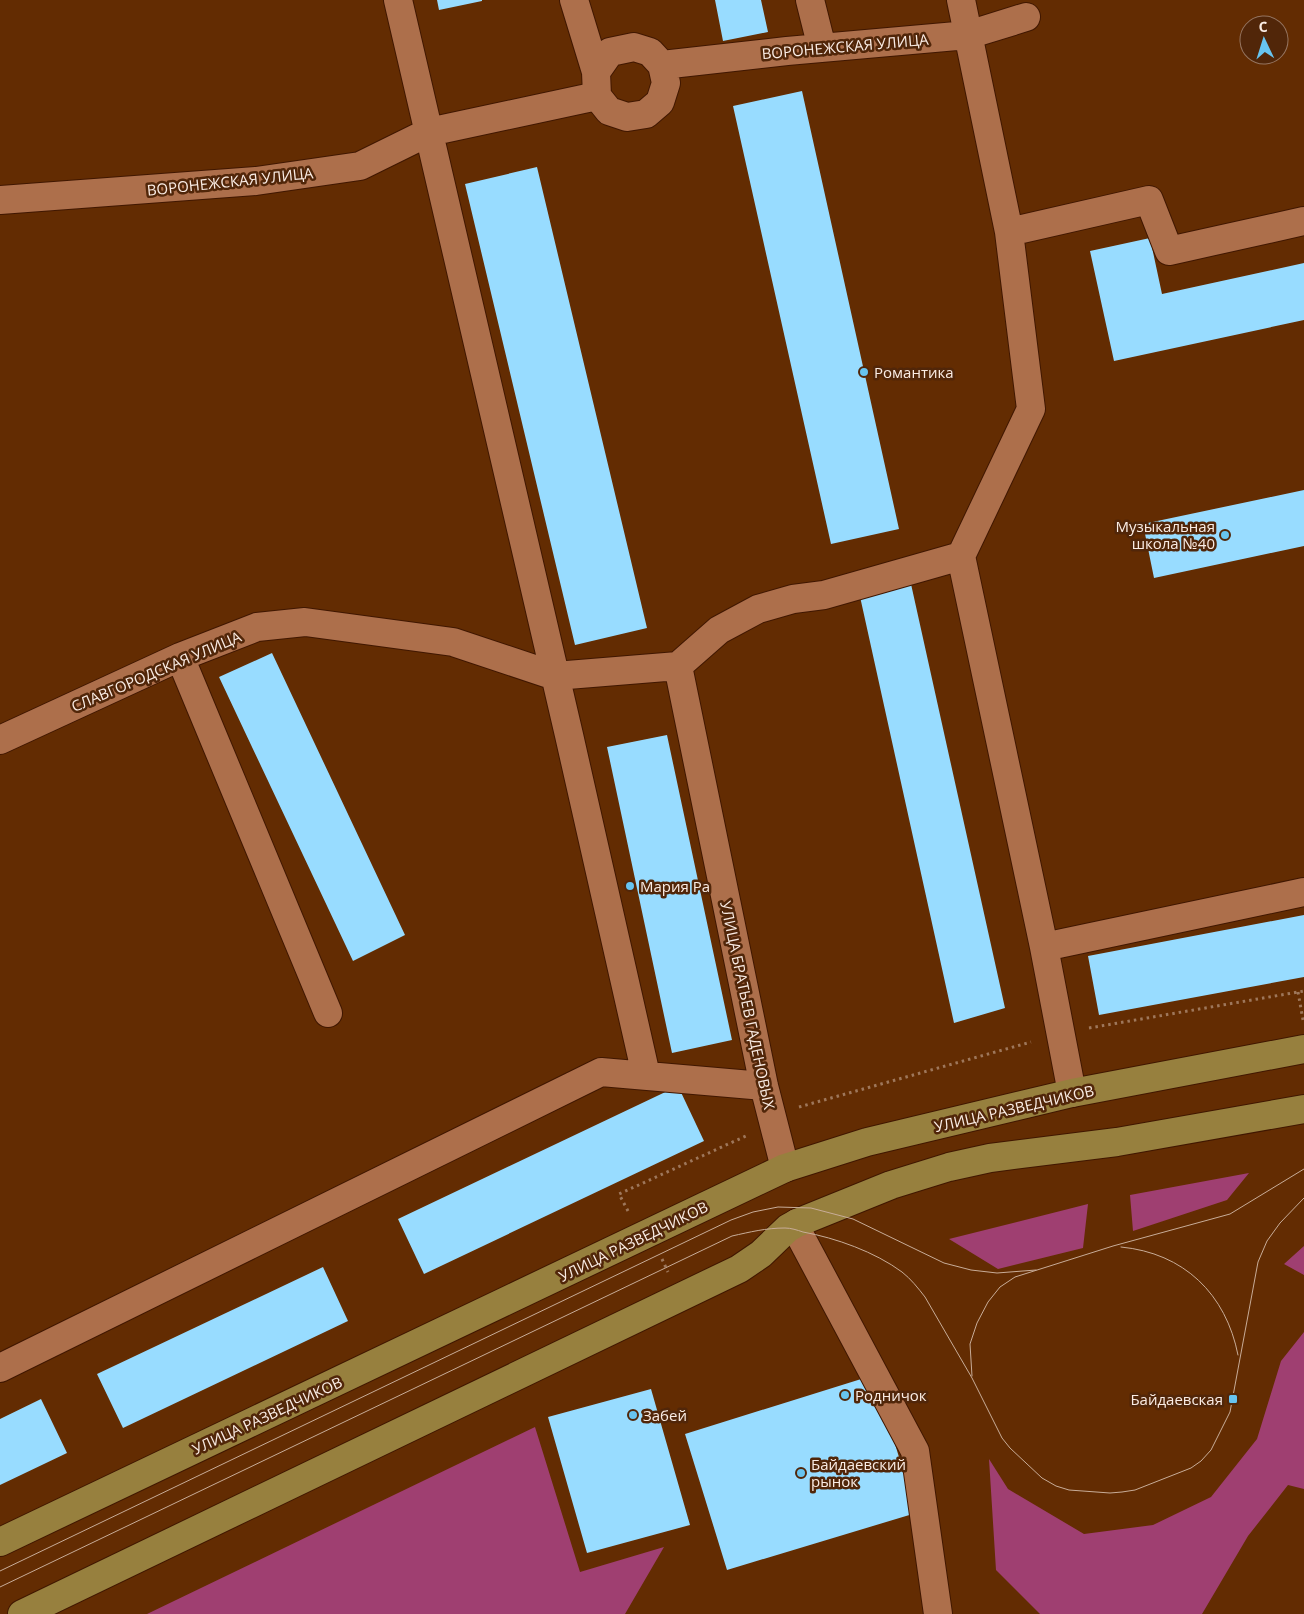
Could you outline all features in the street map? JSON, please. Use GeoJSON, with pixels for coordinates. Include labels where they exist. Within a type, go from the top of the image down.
{"type":"FeatureCollection","features":[{"type":"Feature","properties":{"kind":"main road","name":"УЛИЦА РАЗВЕДЧИКОВ"},"geometry":{"type":"LineString","coordinates":[[0,1542],[784,1168],[867,1142],[1072,1093],[1304,1049]]}},
{"type":"Feature","properties":{"kind":"main road"},"geometry":{"type":"LineString","coordinates":[[22,1614],[739,1269],[761,1254],[788,1228],[797,1223],[891,1185],[949,1167],[990,1158],[1117,1142],[1304,1108]]}},
{"type":"Feature","properties":{"kind":"street"},"geometry":{"type":"LineString","coordinates":[[398,0],[646,1075]]}},
{"type":"Feature","properties":{"kind":"street"},"geometry":{"type":"LineString","coordinates":[[574,0],[597,84],[609,111],[627,117],[646,114],[660,102],[666,83],[662,65],[650,52],[634,47],[610,52],[597,84]]}},
{"type":"Feature","properties":{"kind":"street"},"geometry":{"type":"LineString","coordinates":[[810,0],[822,48]]}},
{"type":"Feature","properties":{"kind":"street"},"geometry":{"type":"LineString","coordinates":[[962,0],[1009,232],[1030,409],[961,556],[1044,947],[1072,1093]]}},
{"type":"Feature","properties":{"kind":"street","name":"ВОРОНЕЖСКАЯ УЛИЦА"},"geometry":{"type":"LineString","coordinates":[[662,65],[968,34],[1026,17]]}},
{"type":"Feature","properties":{"kind":"street","name":"ВОРОНЕЖСКАЯ УЛИЦА"},"geometry":{"type":"LineString","coordinates":[[0,200],[256,181],[360,166],[428,132],[597,84]]}},
{"type":"Feature","properties":{"kind":"street"},"geometry":{"type":"LineString","coordinates":[[1009,232],[1149,200],[1169,251],[1304,221]]}},
{"type":"Feature","properties":{"kind":"street"},"geometry":{"type":"LineString","coordinates":[[555,676],[678,666],[719,630],[758,609],[793,599],[824,595],[961,556]]}},
{"type":"Feature","properties":{"kind":"street","name":"СЛАВГОРОДСКАЯ УЛИЦА"},"geometry":{"type":"LineString","coordinates":[[0,740],[180,657],[257,627],[305,622],[453,642],[555,676]]}},
{"type":"Feature","properties":{"kind":"street"},"geometry":{"type":"LineString","coordinates":[[180,657],[328,1013]]}},
{"type":"Feature","properties":{"kind":"street","name":"УЛИЦА БРАТЬЕВ ГАДЕНОВЫХ"},"geometry":{"type":"LineString","coordinates":[[678,666],[764,1086],[784,1168]]}},
{"type":"Feature","properties":{"kind":"street"},"geometry":{"type":"LineString","coordinates":[[1044,947],[1304,892]]}},
{"type":"Feature","properties":{"kind":"street"},"geometry":{"type":"LineString","coordinates":[[0,1368],[601,1072],[764,1086]]}},
{"type":"Feature","properties":{"kind":"street"},"geometry":{"type":"LineString","coordinates":[[797,1223],[797,1230],[915,1450],[938,1614]]}},
{"type":"Feature","properties":{"kind":"path"},"geometry":{"type":"LineString","coordinates":[[680,1297],[650,1232],[632,1221],[619,1194],[773,1123],[801,1106],[1061,1033],[1304,990]]}},
{"type":"Feature","properties":{"kind":"path"},"geometry":{"type":"LineString","coordinates":[[1298,992],[1304,1024]]}},
{"type":"Feature","properties":{"kind":"shaded area"},"geometry":{"type":"Polygon","coordinates":[[[1249,1173],[1227,1200],[1133,1231],[1130,1195],[1249,1173]]]}},
{"type":"Feature","properties":{"kind":"shaded area"},"geometry":{"type":"Polygon","coordinates":[[[1088,1204],[1083,1248],[998,1269],[949,1239],[1088,1204]]]}},
{"type":"Feature","properties":{"kind":"shaded area"},"geometry":{"type":"Polygon","coordinates":[[[1304,1246],[1304,1275],[1284,1264],[1304,1246]]]}},
{"type":"Feature","properties":{"kind":"shaded area"},"geometry":{"type":"Polygon","coordinates":[[[1304,1332],[1304,1489],[1288,1485],[1248,1536],[1202,1614],[1040,1614],[996,1570],[989,1459],[1008,1489],[1084,1534],[1153,1525],[1211,1497],[1257,1439],[1281,1361],[1304,1332]]]}},
{"type":"Feature","properties":{"kind":"shaded area"},"geometry":{"type":"Polygon","coordinates":[[[535,1427],[580,1572],[664,1547],[625,1614],[147,1614],[535,1427]]]}},
{"type":"Feature","properties":{"kind":"building"},"geometry":{"type":"Polygon","coordinates":[[[437,0],[482,0],[482,1],[439,10],[437,0]]]}},
{"type":"Feature","properties":{"kind":"building"},"geometry":{"type":"Polygon","coordinates":[[[715,0],[761,0],[768,32],[723,41],[715,0]]]}},
{"type":"Feature","properties":{"kind":"building"},"geometry":{"type":"Polygon","coordinates":[[[802,91],[899,529],[831,544],[733,106],[802,91]]]}},
{"type":"Feature","properties":{"kind":"building"},"geometry":{"type":"Polygon","coordinates":[[[537,167],[647,628],[575,645],[465,184],[537,167]]]}},
{"type":"Feature","properties":{"kind":"building"},"geometry":{"type":"Polygon","coordinates":[[[1150,238],[1162,294],[1304,263],[1304,320],[1114,361],[1090,251],[1150,238]]]}},
{"type":"Feature","properties":{"kind":"building","name":"Музыкальная школа №40"},"geometry":{"type":"Polygon","coordinates":[[[1304,490],[1304,546],[1154,578],[1143,524],[1304,490]]]}},
{"type":"Feature","properties":{"kind":"building"},"geometry":{"type":"Polygon","coordinates":[[[911,584],[1005,1008],[954,1023],[859,592],[911,584]]]}},
{"type":"Feature","properties":{"kind":"building"},"geometry":{"type":"Polygon","coordinates":[[[272,653],[405,935],[353,961],[219,677],[272,653]]]}},
{"type":"Feature","properties":{"kind":"building"},"geometry":{"type":"Polygon","coordinates":[[[667,735],[732,1040],[672,1053],[607,747],[667,735]]]}},
{"type":"Feature","properties":{"kind":"building"},"geometry":{"type":"Polygon","coordinates":[[[1304,915],[1304,977],[1099,1015],[1088,956],[1304,915]]]}},
{"type":"Feature","properties":{"kind":"building"},"geometry":{"type":"Polygon","coordinates":[[[678,1086],[704,1141],[424,1274],[398,1219],[678,1086]]]}},
{"type":"Feature","properties":{"kind":"building"},"geometry":{"type":"Polygon","coordinates":[[[323,1267],[348,1321],[123,1428],[97,1374],[323,1267]]]}},
{"type":"Feature","properties":{"kind":"building","name":"Байдаевский рынок"},"geometry":{"type":"Polygon","coordinates":[[[874,1375],[916,1513],[727,1570],[685,1434],[874,1375]]]}},
{"type":"Feature","properties":{"kind":"building"},"geometry":{"type":"Polygon","coordinates":[[[651,1389],[690,1525],[587,1553],[548,1417],[651,1389]]]}},
{"type":"Feature","properties":{"kind":"building"},"geometry":{"type":"Polygon","coordinates":[[[41,1399],[67,1453],[0,1485],[0,1419],[41,1399]]]}},
{"type":"Feature","properties":{"kind":"tram line"},"geometry":{"type":"LineString","coordinates":[[972,1376],[970,1344],[977,1323],[988,1302],[1000,1287],[1015,1277],[1113,1246],[1230,1214],[1304,1169]]}},
{"type":"Feature","properties":{"kind":"tram line"},"geometry":{"type":"LineString","coordinates":[[0,1587],[732,1236],[758,1230],[785,1228],[829,1238],[868,1252],[891,1265],[905,1275],[925,1297],[972,1378],[1002,1438],[1042,1478],[1056,1486],[1069,1490],[1110,1493],[1135,1490],[1191,1468],[1211,1450],[1230,1412],[1258,1262],[1267,1241],[1280,1223],[1304,1198]]}},
{"type":"Feature","properties":{"kind":"tram line"},"geometry":{"type":"LineString","coordinates":[[0,1571],[731,1220],[753,1212],[778,1207],[811,1208],[853,1219],[944,1263],[971,1270],[997,1273],[1036,1270]]}},
{"type":"Feature","properties":{"kind":"tram line"},"geometry":{"type":"LineString","coordinates":[[1121,1247],[1144,1251],[1164,1258],[1183,1268],[1199,1280],[1224,1313],[1238,1355]]}},
{"type":"Feature","properties":{"kind":"place","name":"Романтика"},"geometry":{"type":"Point","coordinates":[864,372]}},
{"type":"Feature","properties":{"kind":"place","name":"Музыкальная школа №40"},"geometry":{"type":"Point","coordinates":[1225,535]}},
{"type":"Feature","properties":{"kind":"place","name":"Мария Ра"},"geometry":{"type":"Point","coordinates":[630,886]}},
{"type":"Feature","properties":{"kind":"place","name":"Родничок"},"geometry":{"type":"Point","coordinates":[845,1395]}},
{"type":"Feature","properties":{"kind":"place","name":"Байдаевская"},"geometry":{"type":"Point","coordinates":[1233,1399]}},
{"type":"Feature","properties":{"kind":"place","name":"Забей"},"geometry":{"type":"Point","coordinates":[633,1415]}},
{"type":"Feature","properties":{"kind":"place","name":"Байдаевский рынок"},"geometry":{"type":"Point","coordinates":[801,1473]}}]}
